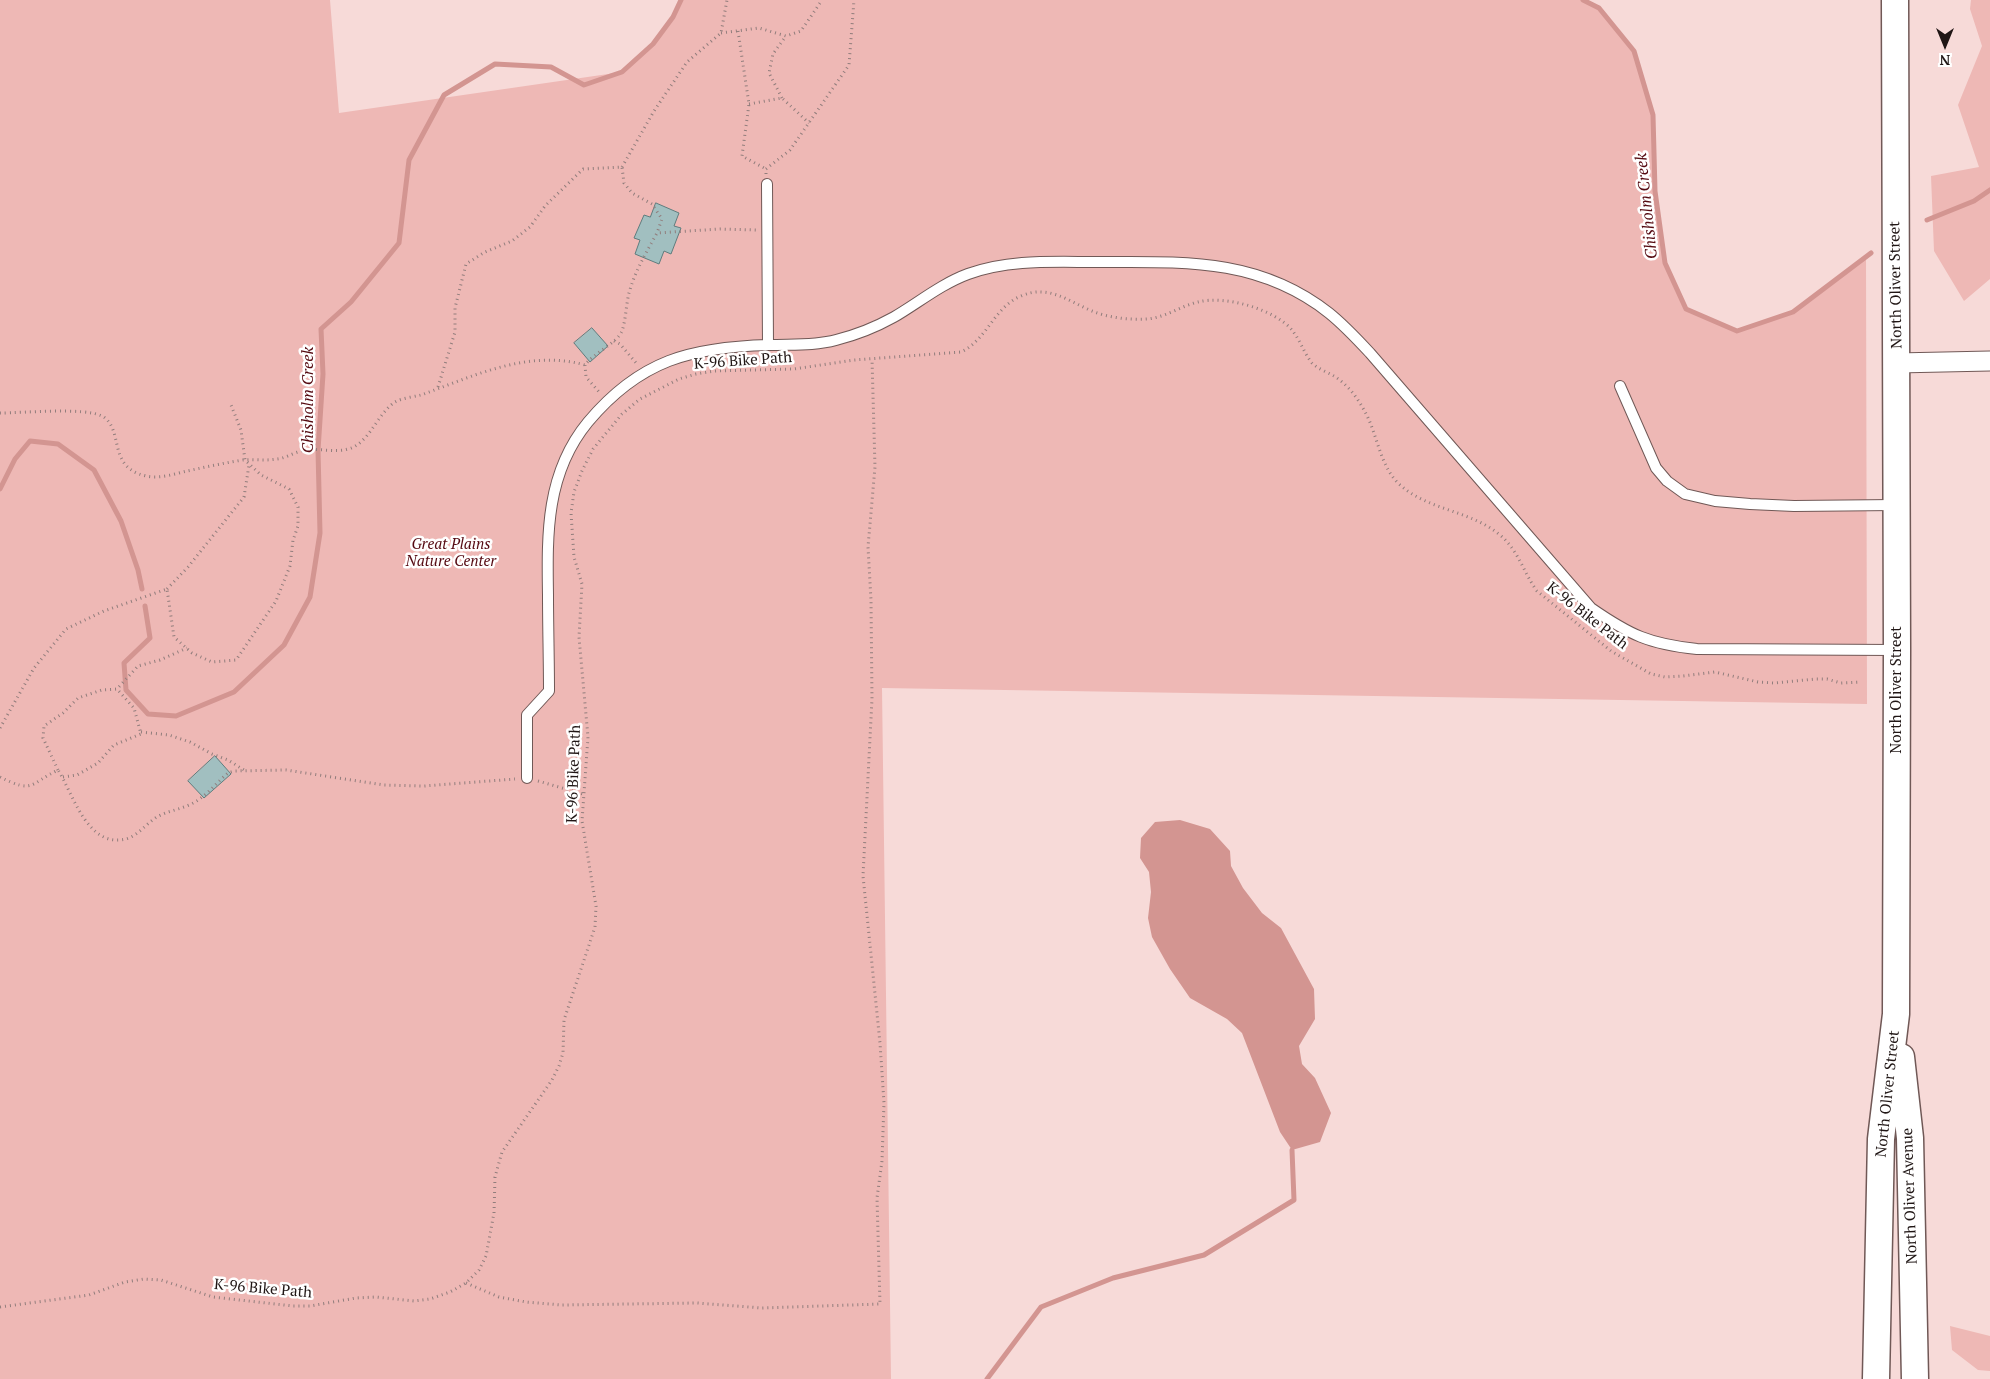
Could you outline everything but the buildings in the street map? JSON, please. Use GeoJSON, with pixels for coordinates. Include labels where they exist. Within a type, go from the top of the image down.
{"type":"FeatureCollection","features":[{"type":"Feature","properties":{"kind":"main road","name":"North Oliver Street"},"geometry":{"type":"LineString","coordinates":[[1876,1379],[1881,1139],[1896,1014],[1897,363],[1895,0]]}},
{"type":"Feature","properties":{"kind":"main road","name":"North Oliver Avenue"},"geometry":{"type":"LineString","coordinates":[[1896,1014],[1910,1138],[1915,1379]]}},
{"type":"Feature","properties":{"kind":"street"},"geometry":{"type":"LineString","coordinates":[[1897,363],[1990,361]]}},
{"type":"Feature","properties":{"kind":"lane"},"geometry":{"type":"LineString","coordinates":[[767,184],[768,344]]}},
{"type":"Feature","properties":{"kind":"lane"},"geometry":{"type":"LineString","coordinates":[[527,778],[527,715],[549,691],[547,538],[552,502],[560,471],[572,448],[587,424],[608,401],[644,372],[664,362],[690,353],[716,348],[768,344],[809,344],[834,341],[862,332],[892,318],[944,286],[966,275],[998,266],[1032,262],[1166,262],[1206,264],[1266,278],[1308,298],[1347,329],[1591,608],[1618,627],[1642,639],[1668,646],[1697,649],[1897,650]]}},
{"type":"Feature","properties":{"kind":"lane"},"geometry":{"type":"LineString","coordinates":[[1620,386],[1656,468],[1667,481],[1685,494],[1716,501],[1785,505],[1896,505]]}},
{"type":"Feature","properties":{"kind":"path"},"geometry":{"type":"LineString","coordinates":[[721,33],[727,0]]}},
{"type":"Feature","properties":{"kind":"path"},"geometry":{"type":"LineString","coordinates":[[0,413],[74,411],[103,417],[110,425],[122,461],[131,470],[147,477],[162,476],[245,460],[278,459],[306,450],[347,450],[361,444],[384,413],[396,402],[438,387],[507,365],[543,359],[569,360],[585,365],[591,357],[614,341],[622,332],[629,294],[637,270],[657,233],[662,219],[652,204],[632,194],[624,183],[622,167],[654,111],[687,62],[721,33],[759,28],[786,36],[801,31],[822,0]]}},
{"type":"Feature","properties":{"kind":"path"},"geometry":{"type":"LineString","coordinates":[[766,169],[790,150],[849,65],[853,1]]}},
{"type":"Feature","properties":{"kind":"path"},"geometry":{"type":"LineString","coordinates":[[738,31],[749,104],[742,156],[766,169]]}},
{"type":"Feature","properties":{"kind":"path"},"geometry":{"type":"LineString","coordinates":[[786,36],[773,54],[769,73],[782,98],[809,123]]}},
{"type":"Feature","properties":{"kind":"path"},"geometry":{"type":"LineString","coordinates":[[749,104],[782,98]]}},
{"type":"Feature","properties":{"kind":"path"},"geometry":{"type":"LineString","coordinates":[[438,387],[455,332],[455,308],[466,264],[485,252],[512,241],[530,227],[545,206],[582,168],[622,167]]}},
{"type":"Feature","properties":{"kind":"path"},"geometry":{"type":"LineString","coordinates":[[766,169],[767,184]]}},
{"type":"Feature","properties":{"kind":"path"},"geometry":{"type":"LineString","coordinates":[[657,233],[720,229],[767,230]]}},
{"type":"Feature","properties":{"kind":"path","name":"K-96 Bike Path"},"geometry":{"type":"LineString","coordinates":[[0,1308],[89,1296],[125,1282],[144,1279],[161,1280],[213,1297],[310,1306],[356,1298],[376,1297],[414,1301],[430,1299],[450,1292],[466,1283],[479,1270],[486,1256],[494,1213],[495,1177],[502,1152],[552,1080],[559,1066],[562,1053],[564,1020],[595,927],[596,906],[583,834],[583,794],[588,737],[579,637],[582,584],[574,557],[571,513],[574,492],[593,449],[622,414],[640,399],[680,378],[714,371],[799,369],[846,361],[961,352],[969,348],[1009,303],[1022,296],[1037,292],[1046,291],[1060,295],[1093,311],[1111,317],[1132,319],[1161,316],[1198,302],[1215,300],[1236,302],[1279,319],[1291,329],[1311,361],[1348,387],[1366,412],[1388,469],[1405,490],[1431,505],[1484,523],[1500,534],[1513,547],[1528,578],[1537,591],[1605,646],[1631,663],[1651,674],[1665,677],[1715,672],[1758,682],[1774,683],[1816,678],[1841,683],[1860,682]]}},
{"type":"Feature","properties":{"kind":"path"},"geometry":{"type":"LineString","coordinates":[[614,341],[628,352],[644,372]]}},
{"type":"Feature","properties":{"kind":"path"},"geometry":{"type":"LineString","coordinates":[[466,1283],[499,1297],[526,1302],[561,1304],[697,1303],[762,1308],[880,1304],[877,1198],[882,1161],[884,1103],[880,1043],[863,876],[872,699],[871,600],[868,547],[875,467],[872,359]]}},
{"type":"Feature","properties":{"kind":"path"},"geometry":{"type":"LineString","coordinates":[[167,589],[174,637],[192,653],[212,662],[236,660],[276,601],[290,566],[293,540],[298,526],[298,507],[289,489],[260,474],[245,460],[241,430],[231,405]]}},
{"type":"Feature","properties":{"kind":"path"},"geometry":{"type":"LineString","coordinates":[[0,728],[34,668],[66,629],[104,610],[167,589],[188,567],[244,497],[250,465]]}},
{"type":"Feature","properties":{"kind":"path"},"geometry":{"type":"LineString","coordinates":[[187,648],[160,660],[138,666],[117,689],[102,690],[78,698],[63,713],[44,726],[42,738],[63,777],[73,802],[83,819],[107,838],[118,840],[130,838],[154,819],[172,810],[190,805],[228,773],[244,771],[286,770],[384,785],[424,786],[527,778],[583,794]]}},
{"type":"Feature","properties":{"kind":"path"},"geometry":{"type":"LineString","coordinates":[[117,689],[134,708],[141,732]]}},
{"type":"Feature","properties":{"kind":"path"},"geometry":{"type":"LineString","coordinates":[[63,777],[76,775],[98,763],[114,745],[141,734],[141,732],[169,735],[190,742],[228,760],[244,771]]}},
{"type":"Feature","properties":{"kind":"path"},"geometry":{"type":"LineString","coordinates":[[0,777],[25,787],[34,785],[58,770]]}},
{"type":"Feature","properties":{"kind":"green space","name":"Great Plains Nature Center"},"geometry":{"type":"Polygon","coordinates":[[[0,0],[330,0],[339,113],[622,72],[663,30],[681,0],[1583,0],[1599,8],[1634,51],[1653,115],[1655,191],[1665,263],[1686,309],[1737,331],[1793,312],[1866,257],[1867,704],[882,688],[891,1379],[0,1379],[0,0]]]}},
{"type":"Feature","properties":{"kind":"green space"},"geometry":{"type":"Polygon","coordinates":[[[1971,0],[1990,0],[1990,279],[1964,301],[1934,251],[1931,176],[1979,167],[1958,105],[1982,46],[1970,9],[1971,0]]]}},
{"type":"Feature","properties":{"kind":"green space"},"geometry":{"type":"Polygon","coordinates":[[[1950,1326],[1990,1336],[1990,1371],[1978,1370],[1952,1350],[1950,1326]]]}},
{"type":"Feature","properties":{"kind":"shaded area"},"geometry":{"type":"Polygon","coordinates":[[[1180,820],[1210,829],[1230,851],[1231,866],[1243,888],[1262,913],[1281,928],[1314,989],[1315,1019],[1299,1046],[1302,1064],[1315,1078],[1331,1113],[1320,1142],[1292,1150],[1280,1132],[1242,1033],[1227,1019],[1190,998],[1170,969],[1152,937],[1148,918],[1151,892],[1149,872],[1140,858],[1141,838],[1155,822],[1180,820]]]}},
{"type":"Feature","properties":{"kind":"waterway","name":"Chisholm Creek"},"geometry":{"type":"LineString","coordinates":[[145,606],[150,638],[124,663],[126,690],[148,714],[176,716],[234,692],[284,645],[310,597],[320,533],[318,450],[323,374],[321,329],[351,302],[399,243],[409,160],[444,95],[495,64],[551,67],[584,85],[622,72],[653,44],[673,17],[681,0]]}},
{"type":"Feature","properties":{"kind":"waterway","name":"Chisholm Creek"},"geometry":{"type":"LineString","coordinates":[[1583,0],[1599,8],[1634,51],[1653,115],[1655,191],[1665,263],[1686,309],[1737,331],[1793,312],[1871,253]]}},
{"type":"Feature","properties":{"kind":"waterway","name":"Chisholm Creek"},"geometry":{"type":"LineString","coordinates":[[1927,220],[1974,201],[1990,190]]}},
{"type":"Feature","properties":{"kind":"waterway","name":"Chisholm Creek"},"geometry":{"type":"LineString","coordinates":[[0,489],[15,459],[30,441],[58,444],[94,470],[121,521],[138,570],[142,589]]}},
{"type":"Feature","properties":{"kind":"waterway"},"geometry":{"type":"LineString","coordinates":[[987,1379],[1041,1307],[1113,1278],[1204,1255],[1294,1200],[1292,1150]]}}]}
